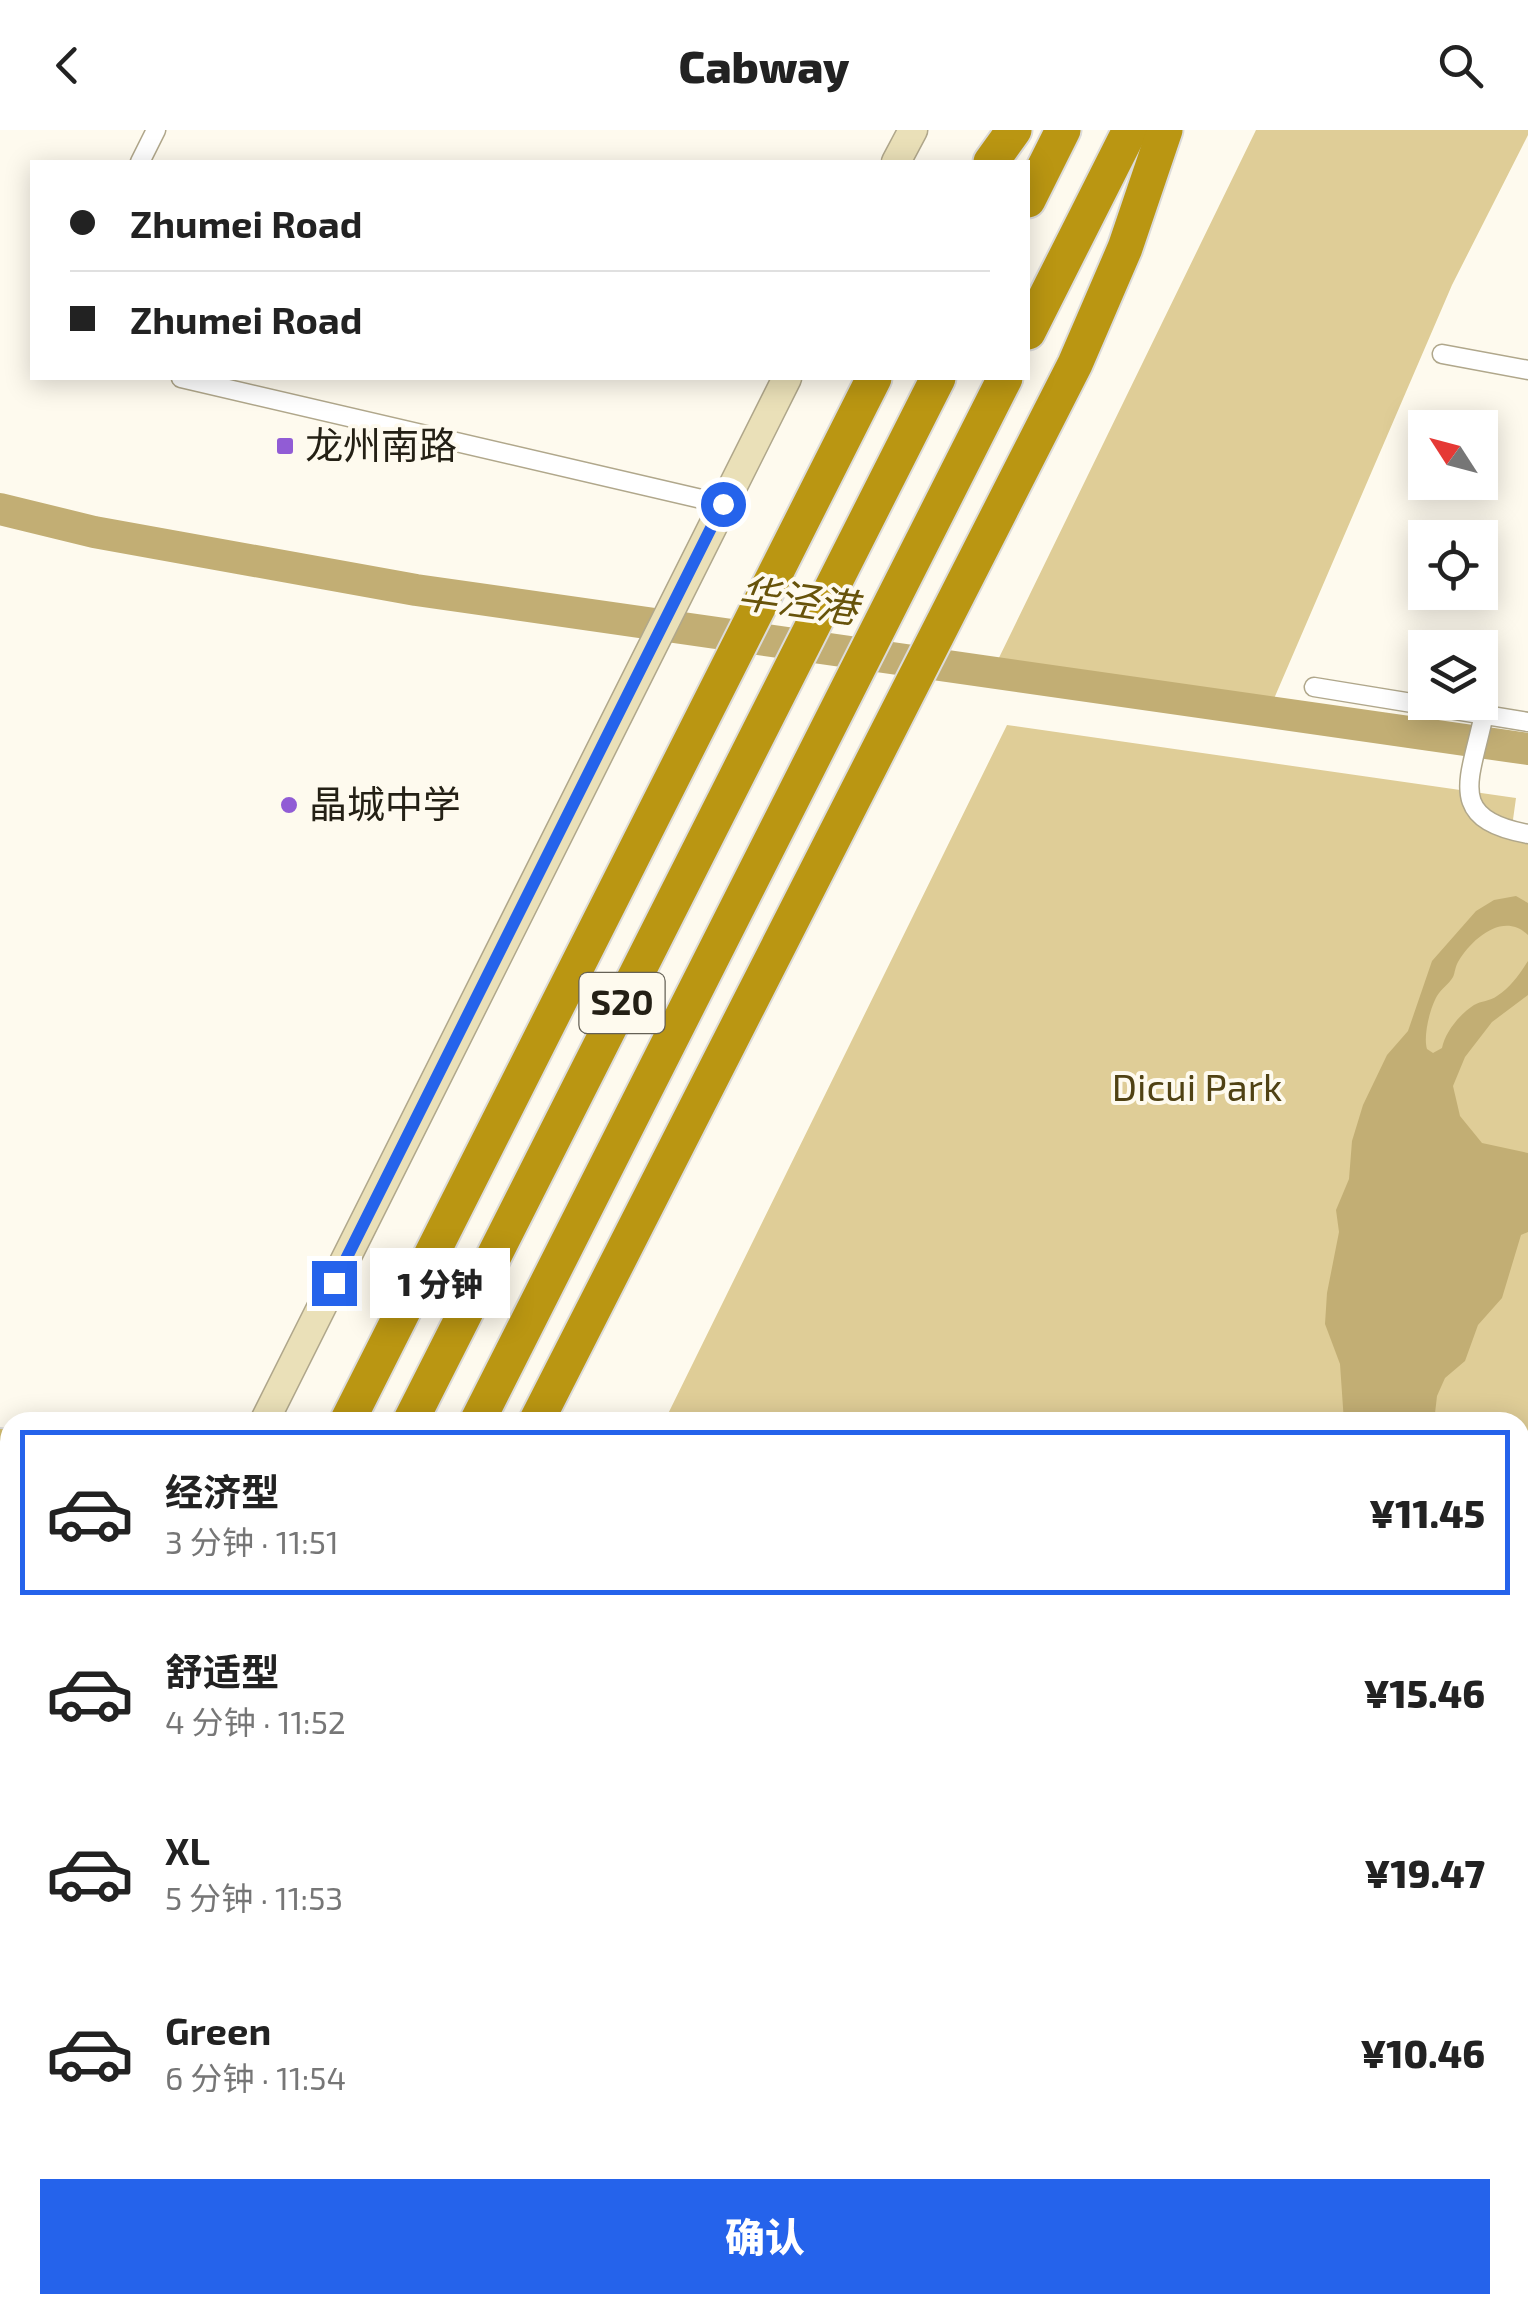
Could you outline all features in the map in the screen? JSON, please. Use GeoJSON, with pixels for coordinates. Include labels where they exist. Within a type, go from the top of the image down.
{"type":"FeatureCollection","features":[{"type":"Feature","properties":{"kind":"highway"},"geometry":{"type":"LineString","coordinates":[[992,160],[1014,130]]}},
{"type":"Feature","properties":{"kind":"highway"},"geometry":{"type":"LineString","coordinates":[[1030,196],[1063,130]]}},
{"type":"Feature","properties":{"kind":"highway"},"geometry":{"type":"LineString","coordinates":[[1030,328],[1130,130]]}},
{"type":"Feature","properties":{"kind":"highway"},"geometry":{"type":"LineString","coordinates":[[541,1412],[1093,326],[1125,248],[1165,130]]}},
{"type":"Feature","properties":{"kind":"highway"},"geometry":{"type":"LineString","coordinates":[[351,1412],[873,380]]}},
{"type":"Feature","properties":{"kind":"highway","name":"S20"},"geometry":{"type":"LineString","coordinates":[[415,1412],[937,380]]}},
{"type":"Feature","properties":{"kind":"highway","name":"S20"},"geometry":{"type":"LineString","coordinates":[[482,1412],[1004,380]]}},
{"type":"Feature","properties":{"kind":"street"},"geometry":{"type":"LineString","coordinates":[[141,160],[156,130]]}},
{"type":"Feature","properties":{"kind":"street"},"geometry":{"type":"LineString","coordinates":[[897,160],[912,130]]}},
{"type":"Feature","properties":{"kind":"street"},"geometry":{"type":"LineString","coordinates":[[1442,354],[1528,370]]}},
{"type":"Feature","properties":{"kind":"street"},"geometry":{"type":"LineString","coordinates":[[191,380],[723,504]]}},
{"type":"Feature","properties":{"kind":"street"},"geometry":{"type":"LineString","coordinates":[[269,1412],[786,380]]}},
{"type":"Feature","properties":{"kind":"street"},"geometry":{"type":"LineString","coordinates":[[1314,687],[1408,702]]}},
{"type":"Feature","properties":{"kind":"street"},"geometry":{"type":"LineString","coordinates":[[1498,717],[1528,722]]}},
{"type":"Feature","properties":{"kind":"street"},"geometry":{"type":"LineString","coordinates":[[1483,720],[1470,780],[1470,804],[1480,818],[1501,829],[1528,834]]}},
{"type":"Feature","properties":{"kind":"green space"},"geometry":{"type":"Polygon","coordinates":[[[1256,130],[1528,130],[1528,135],[1452,285],[1273,701],[993,670],[1256,130]]]}},
{"type":"Feature","properties":{"kind":"green space","name":"Dicui Park"},"geometry":{"type":"Polygon","coordinates":[[[1007,725],[1516,798],[1511,834],[1528,837],[1528,1412],[669,1412],[1007,725]]]}},
{"type":"Feature","properties":{"kind":"shaded area"},"geometry":{"type":"Polygon","coordinates":[[[1516,896],[1528,903],[1528,935],[1519,928],[1499,927],[1471,944],[1434,1001],[1426,1043],[1433,1053],[1442,1048],[1464,1013],[1502,992],[1528,961],[1528,995],[1492,1022],[1465,1057],[1453,1086],[1460,1116],[1482,1143],[1528,1153],[1528,1232],[1521,1235],[1502,1298],[1478,1325],[1465,1361],[1445,1378],[1435,1412],[1343,1412],[1340,1364],[1325,1324],[1339,1232],[1336,1210],[1349,1179],[1352,1141],[1363,1105],[1387,1055],[1408,1031],[1432,961],[1476,911],[1494,900],[1516,896]]]}},
{"type":"Feature","properties":{"kind":"waterway","name":"华泾港"},"geometry":{"type":"LineString","coordinates":[[0,509],[94,532],[416,590],[1528,749]]}},
{"type":"Feature","properties":{"kind":"place","name":"龙州南路"},"geometry":{"type":"Point","coordinates":[285,446]}},
{"type":"Feature","properties":{"kind":"place","name":"晶城中学"},"geometry":{"type":"Point","coordinates":[289,805]}},
{"type":"Feature","properties":{"kind":"route"},"geometry":{"type":"LineString","coordinates":[[334,1283],[723,504]]}}]}
